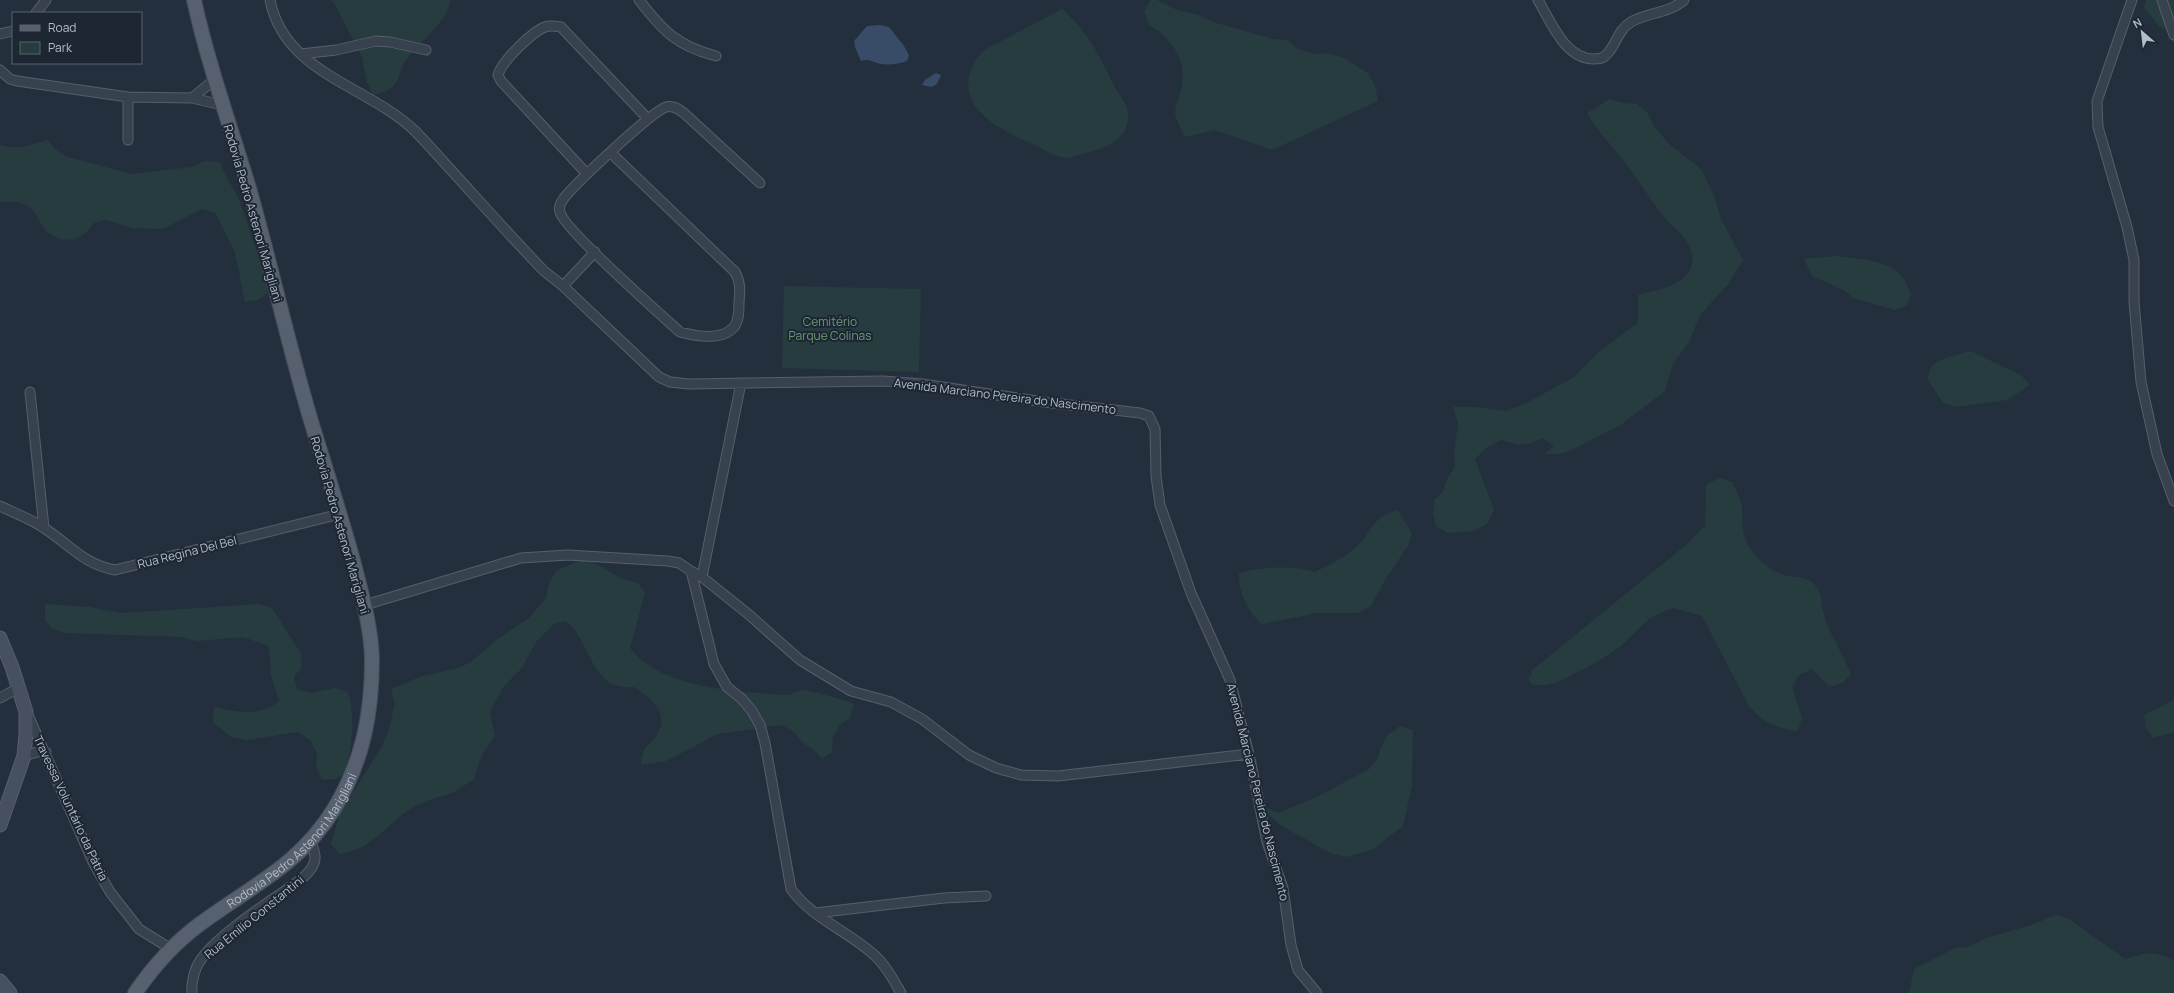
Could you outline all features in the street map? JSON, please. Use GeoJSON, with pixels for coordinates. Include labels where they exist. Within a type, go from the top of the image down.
{"type":"FeatureCollection","features":[{"type":"Feature","properties":{"kind":"main road","name":"Rodovia Pedro Astenori Marigliani"},"geometry":{"type":"LineString","coordinates":[[135,993],[148,974],[171,949],[199,925],[286,865],[311,842],[334,809],[353,774],[364,741],[370,704],[372,656],[365,605],[340,514],[310,418],[249,188],[214,80],[194,0]]}},
{"type":"Feature","properties":{"kind":"street"},"geometry":{"type":"LineString","coordinates":[[37,12],[46,0]]}},
{"type":"Feature","properties":{"kind":"street","name":"Avenida Marciano Pereira do Nascimento"},"geometry":{"type":"LineString","coordinates":[[270,0],[279,25],[288,40],[301,54],[324,72],[388,110],[415,130],[518,245],[544,271],[563,286],[659,377],[670,382],[688,384],[883,381],[922,384],[1044,402],[1140,413],[1149,416],[1155,429],[1156,476],[1160,505],[1191,593],[1230,680],[1249,754],[1267,842],[1283,888],[1291,944],[1298,970],[1314,992]]}},
{"type":"Feature","properties":{"kind":"street"},"geometry":{"type":"LineString","coordinates":[[639,0],[655,20],[673,38],[695,51],[716,56]]}},
{"type":"Feature","properties":{"kind":"street"},"geometry":{"type":"LineString","coordinates":[[1538,0],[1567,47],[1576,56],[1587,59],[1599,59],[1606,56],[1624,28],[1630,22],[1664,12],[1677,6],[1684,0]]}},
{"type":"Feature","properties":{"kind":"street"},"geometry":{"type":"LineString","coordinates":[[2132,0],[2097,101],[2098,127],[2127,227],[2134,260],[2134,302],[2141,382],[2157,454],[2174,501]]}},
{"type":"Feature","properties":{"kind":"street"},"geometry":{"type":"LineString","coordinates":[[2162,0],[2174,35]]}},
{"type":"Feature","properties":{"kind":"street"},"geometry":{"type":"LineString","coordinates":[[587,174],[498,75],[504,62],[535,33],[547,26],[560,27],[648,119]]}},
{"type":"Feature","properties":{"kind":"street"},"geometry":{"type":"LineString","coordinates":[[0,34],[12,31]]}},
{"type":"Feature","properties":{"kind":"street"},"geometry":{"type":"LineString","coordinates":[[301,54],[336,50],[376,41],[390,42],[426,50]]}},
{"type":"Feature","properties":{"kind":"street"},"geometry":{"type":"LineString","coordinates":[[0,70],[10,79],[17,81],[128,97],[192,98],[222,105]]}},
{"type":"Feature","properties":{"kind":"street"},"geometry":{"type":"LineString","coordinates":[[192,98],[214,80]]}},
{"type":"Feature","properties":{"kind":"street"},"geometry":{"type":"LineString","coordinates":[[128,97],[128,140]]}},
{"type":"Feature","properties":{"kind":"street"},"geometry":{"type":"LineString","coordinates":[[611,153],[735,272],[740,286],[738,319],[734,327],[726,333],[695,336],[680,332],[595,252],[565,221],[559,212],[559,206],[563,198],[587,174],[648,119],[664,108],[677,108],[760,183]]}},
{"type":"Feature","properties":{"kind":"street"},"geometry":{"type":"LineString","coordinates":[[563,286],[595,252]]}},
{"type":"Feature","properties":{"kind":"street"},"geometry":{"type":"LineString","coordinates":[[702,577],[741,383]]}},
{"type":"Feature","properties":{"kind":"street"},"geometry":{"type":"LineString","coordinates":[[30,392],[44,528]]}},
{"type":"Feature","properties":{"kind":"street","name":"Rua Regina Del Bel"},"geometry":{"type":"LineString","coordinates":[[0,506],[44,528],[86,560],[100,567],[115,570],[340,514]]}},
{"type":"Feature","properties":{"kind":"street"},"geometry":{"type":"LineString","coordinates":[[365,605],[521,558],[568,555],[668,561],[679,563],[702,577],[781,641],[800,660],[851,691],[891,702],[916,716],[969,755],[996,768],[1021,775],[1058,776],[1249,754]]}},
{"type":"Feature","properties":{"kind":"street"},"geometry":{"type":"LineString","coordinates":[[691,571],[714,664],[728,687],[742,699],[760,726],[765,743],[791,889],[806,907],[874,954],[885,967],[901,993]]}},
{"type":"Feature","properties":{"kind":"street"},"geometry":{"type":"LineString","coordinates":[[0,638],[4,660],[18,688],[26,712],[24,756],[0,825]]}},
{"type":"Feature","properties":{"kind":"street"},"geometry":{"type":"LineString","coordinates":[[0,698],[18,688]]}},
{"type":"Feature","properties":{"kind":"street","name":"Travessa Voluntário da Pátria"},"geometry":{"type":"LineString","coordinates":[[26,712],[46,752],[94,864],[110,892],[139,929],[171,949]]}},
{"type":"Feature","properties":{"kind":"street"},"geometry":{"type":"LineString","coordinates":[[24,756],[37,752],[46,752]]}},
{"type":"Feature","properties":{"kind":"street","name":"Rua Emilio Constantini"},"geometry":{"type":"LineString","coordinates":[[192,993],[195,971],[201,959],[211,948],[261,908],[304,877],[313,867],[315,861],[311,842]]}},
{"type":"Feature","properties":{"kind":"street"},"geometry":{"type":"LineString","coordinates":[[815,913],[944,898],[986,896]]}},
{"type":"Feature","properties":{"kind":"street"},"geometry":{"type":"LineString","coordinates":[[0,981],[10,993]]}},
{"type":"Feature","properties":{"kind":"green space"},"geometry":{"type":"Polygon","coordinates":[[[330,0],[450,0],[445,16],[405,62],[395,84],[388,90],[373,95],[367,82],[362,57],[334,3],[330,0]]]}},
{"type":"Feature","properties":{"kind":"green space"},"geometry":{"type":"Polygon","coordinates":[[[1151,0],[1157,0],[1177,10],[1199,15],[1213,22],[1274,39],[1288,40],[1298,49],[1315,54],[1328,53],[1344,58],[1368,73],[1375,86],[1378,101],[1272,150],[1215,130],[1185,137],[1175,115],[1176,105],[1182,85],[1182,66],[1170,43],[1157,30],[1149,25],[1144,11],[1151,0]]]}},
{"type":"Feature","properties":{"kind":"green space"},"geometry":{"type":"Polygon","coordinates":[[[2146,0],[2174,0],[2174,32],[2160,27],[2144,8],[2146,0]]]}},
{"type":"Feature","properties":{"kind":"green space"},"geometry":{"type":"Polygon","coordinates":[[[1062,9],[1087,36],[1128,110],[1128,122],[1125,130],[1114,142],[1098,150],[1079,154],[1070,158],[1053,154],[1010,134],[988,120],[972,101],[969,90],[969,77],[972,68],[978,57],[984,51],[1062,9]]]}},
{"type":"Feature","properties":{"kind":"green space"},"geometry":{"type":"Polygon","coordinates":[[[1610,99],[1623,103],[1637,104],[1647,112],[1653,125],[1669,144],[1701,169],[1714,195],[1721,219],[1743,260],[1728,284],[1700,315],[1689,342],[1673,364],[1665,391],[1622,424],[1570,451],[1558,454],[1544,454],[1554,446],[1542,438],[1526,444],[1501,440],[1486,448],[1475,459],[1494,510],[1487,524],[1474,531],[1448,533],[1436,526],[1433,514],[1434,500],[1443,492],[1447,479],[1455,467],[1454,454],[1458,424],[1453,407],[1476,407],[1505,411],[1522,405],[1573,378],[1602,349],[1638,323],[1638,295],[1662,289],[1678,282],[1689,271],[1692,263],[1691,250],[1680,232],[1667,221],[1626,164],[1594,125],[1587,113],[1610,99]]]}},
{"type":"Feature","properties":{"kind":"green space"},"geometry":{"type":"Polygon","coordinates":[[[48,140],[56,150],[68,157],[132,174],[191,167],[204,161],[219,162],[239,200],[257,251],[264,264],[267,293],[258,300],[245,302],[235,252],[215,213],[202,209],[163,229],[132,228],[106,220],[94,223],[86,233],[73,240],[59,239],[46,232],[32,209],[20,202],[0,202],[0,145],[18,147],[48,140]]]}},
{"type":"Feature","properties":{"kind":"green space"},"geometry":{"type":"Polygon","coordinates":[[[1834,256],[1871,260],[1889,266],[1905,280],[1911,293],[1907,306],[1895,310],[1853,298],[1843,290],[1812,276],[1804,259],[1834,256]]]}},
{"type":"Feature","properties":{"kind":"green space","name":"Cemitério Parque Colinas"},"geometry":{"type":"Polygon","coordinates":[[[784,286],[921,289],[919,372],[782,368],[784,286]]]}},
{"type":"Feature","properties":{"kind":"green space"},"geometry":{"type":"Polygon","coordinates":[[[1971,351],[2022,376],[2030,385],[2007,400],[1956,407],[1943,403],[1927,378],[1932,365],[1945,358],[1971,351]]]}},
{"type":"Feature","properties":{"kind":"green space"},"geometry":{"type":"Polygon","coordinates":[[[1719,478],[1732,482],[1737,491],[1742,508],[1743,528],[1746,542],[1765,565],[1781,574],[1809,580],[1817,588],[1820,594],[1828,628],[1851,675],[1842,683],[1830,687],[1812,669],[1799,675],[1792,687],[1802,718],[1798,731],[1777,727],[1759,716],[1749,706],[1702,616],[1674,608],[1649,619],[1620,647],[1597,662],[1558,682],[1546,685],[1532,685],[1528,677],[1532,674],[1531,671],[1687,544],[1705,526],[1706,485],[1719,478]]]}},
{"type":"Feature","properties":{"kind":"green space"},"geometry":{"type":"Polygon","coordinates":[[[1398,510],[1412,533],[1408,546],[1385,580],[1371,606],[1358,613],[1317,613],[1262,624],[1252,614],[1242,594],[1239,573],[1258,569],[1277,568],[1296,568],[1315,572],[1349,553],[1364,538],[1378,520],[1389,513],[1398,510]]]}},
{"type":"Feature","properties":{"kind":"green space"},"geometry":{"type":"Polygon","coordinates":[[[584,559],[598,565],[622,579],[638,583],[645,593],[630,648],[644,662],[661,672],[680,680],[722,689],[787,695],[799,690],[804,690],[854,704],[850,718],[840,725],[833,737],[832,752],[822,759],[814,750],[802,742],[794,732],[782,725],[718,734],[666,761],[641,765],[646,747],[654,740],[659,731],[661,717],[659,710],[646,695],[634,687],[620,686],[609,682],[600,674],[575,631],[566,621],[554,624],[536,642],[522,668],[504,686],[490,712],[495,737],[482,756],[475,778],[463,787],[449,794],[415,806],[370,842],[351,852],[339,854],[331,844],[340,814],[382,746],[388,732],[395,704],[391,689],[422,676],[459,668],[472,661],[495,641],[529,618],[546,598],[549,583],[557,570],[584,559]]]}},
{"type":"Feature","properties":{"kind":"green space"},"geometry":{"type":"Polygon","coordinates":[[[45,604],[90,607],[121,613],[259,604],[272,608],[301,654],[302,667],[294,677],[297,689],[310,693],[335,688],[348,692],[352,711],[352,724],[348,772],[335,779],[322,780],[316,767],[317,753],[310,740],[298,732],[247,740],[231,737],[213,722],[214,707],[239,712],[248,712],[264,709],[279,701],[271,675],[269,646],[243,637],[198,641],[180,637],[65,633],[52,629],[45,620],[45,604]]]}},
{"type":"Feature","properties":{"kind":"green space"},"geometry":{"type":"Polygon","coordinates":[[[2174,698],[2174,732],[2153,738],[2146,728],[2144,715],[2172,701],[2174,698]]]}},
{"type":"Feature","properties":{"kind":"green space"},"geometry":{"type":"Polygon","coordinates":[[[1400,726],[1413,730],[1412,785],[1403,826],[1373,849],[1347,857],[1332,854],[1282,826],[1253,801],[1278,813],[1312,799],[1368,770],[1377,760],[1381,747],[1388,735],[1400,726]]]}},
{"type":"Feature","properties":{"kind":"green space"},"geometry":{"type":"Polygon","coordinates":[[[2056,915],[2069,919],[2125,959],[2150,953],[2167,957],[2174,961],[2174,993],[1909,993],[1914,969],[1955,948],[1968,947],[1983,939],[2031,925],[2056,915]]]}},
{"type":"Feature","properties":{"kind":"water"},"geometry":{"type":"Polygon","coordinates":[[[880,25],[889,27],[904,46],[909,55],[907,61],[898,64],[887,64],[867,60],[861,61],[854,41],[867,26],[880,25]]]}},
{"type":"Feature","properties":{"kind":"water"},"geometry":{"type":"Polygon","coordinates":[[[936,73],[941,75],[937,84],[931,87],[922,85],[925,80],[936,73]]]}}]}
